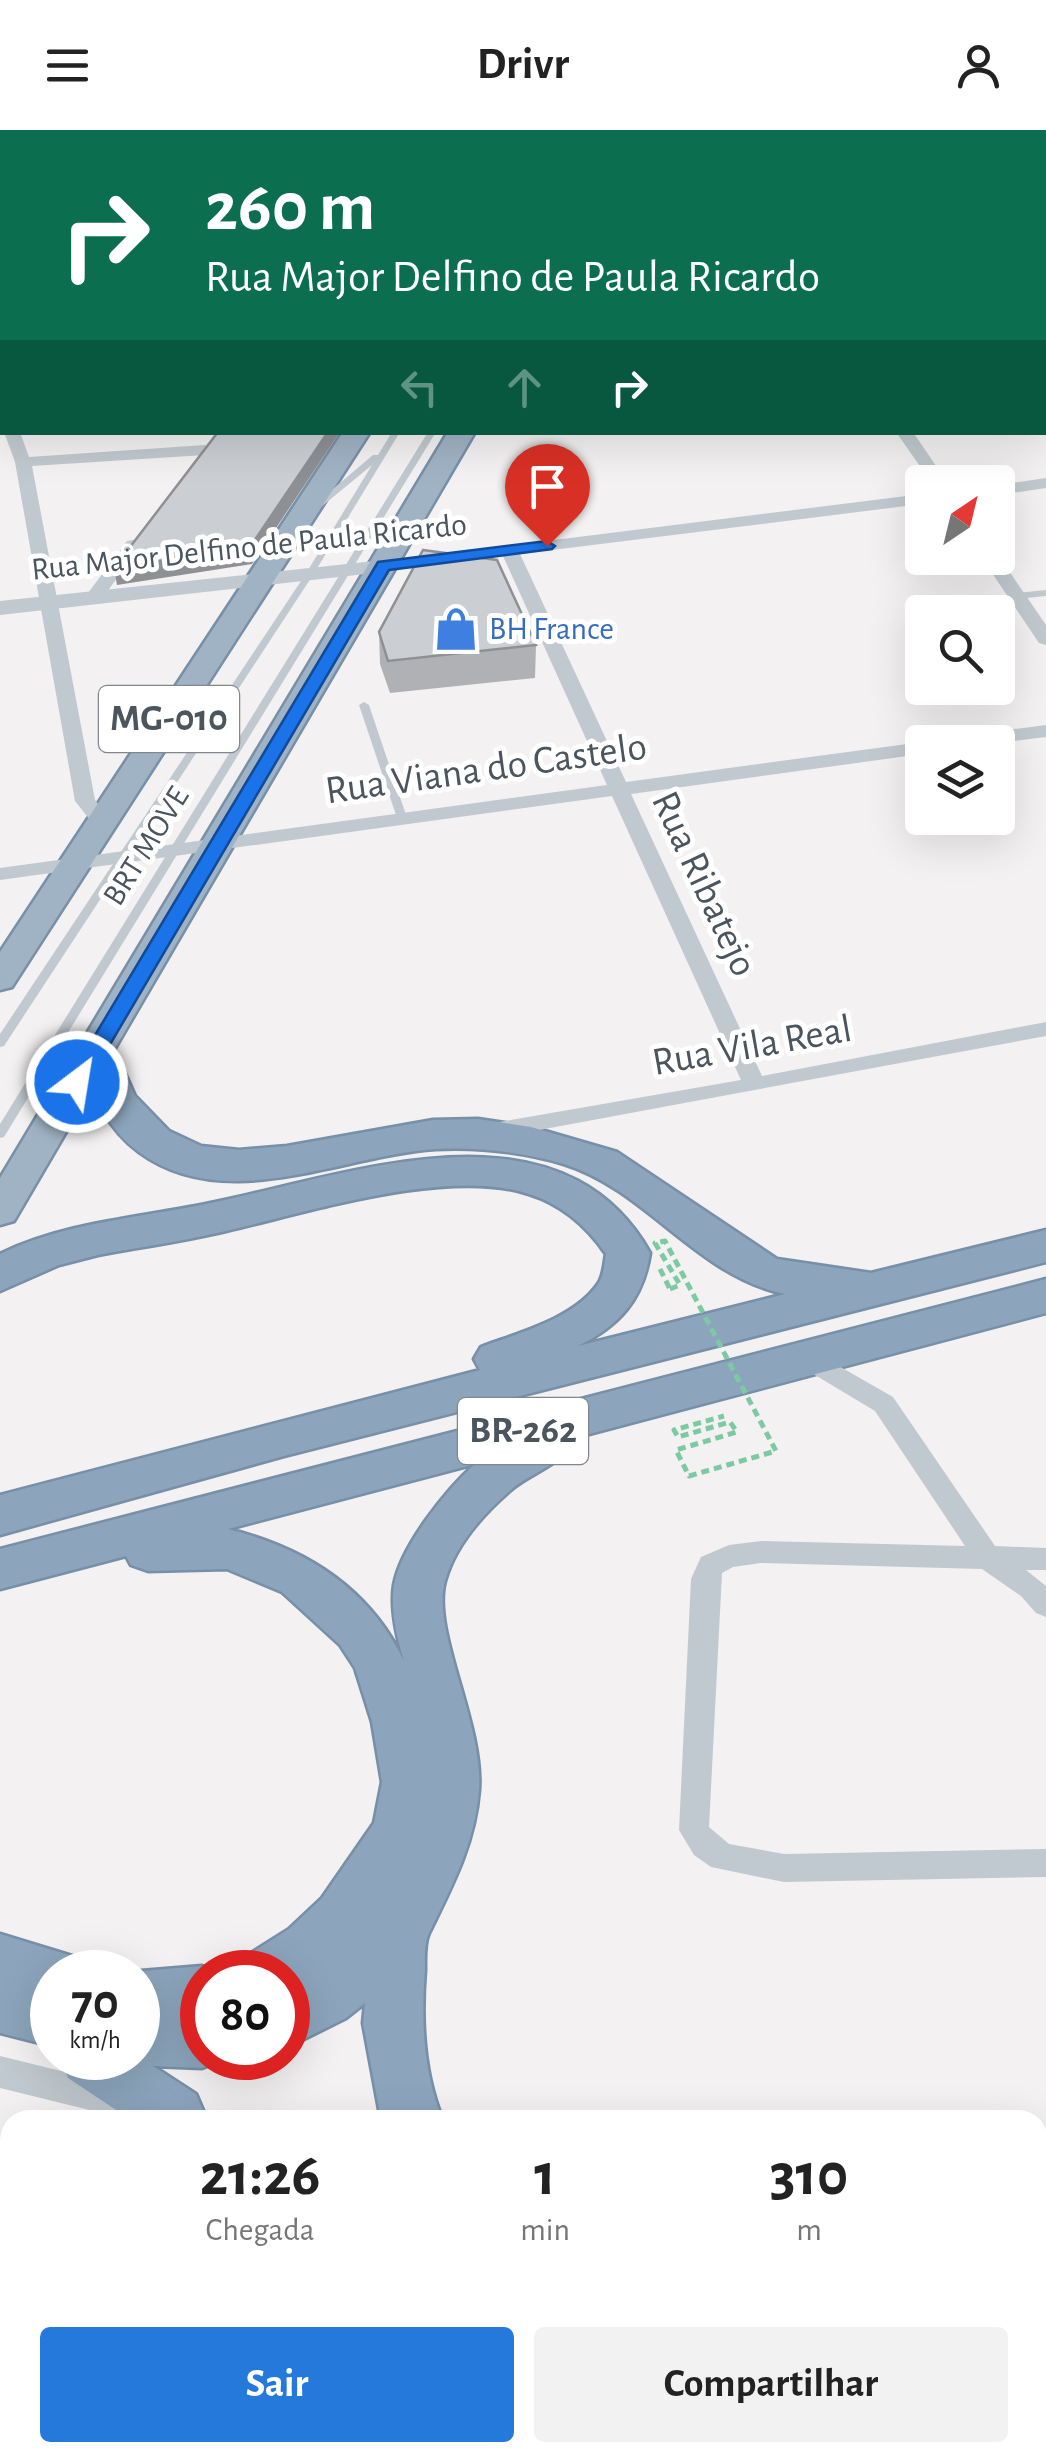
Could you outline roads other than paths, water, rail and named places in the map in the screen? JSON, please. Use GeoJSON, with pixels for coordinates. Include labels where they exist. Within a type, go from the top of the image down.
{"type":"FeatureCollection","features":[{"type":"Feature","properties":{"kind":"highway","name":"MG-010"},"geometry":{"type":"LineString","coordinates":[[0,979],[355,435]]}},
{"type":"Feature","properties":{"kind":"highway","name":"MG-010"},"geometry":{"type":"LineString","coordinates":[[0,1211],[384,566],[452,435]]}},
{"type":"Feature","properties":{"kind":"highway"},"geometry":{"type":"LineString","coordinates":[[96,1050],[119,1106],[154,1143],[196,1162],[254,1167],[394,1141],[472,1134],[538,1142],[614,1168],[764,1273],[885,1289]]}},
{"type":"Feature","properties":{"kind":"highway"},"geometry":{"type":"LineString","coordinates":[[0,1275],[18,1262],[91,1243],[415,1176],[474,1172],[525,1177],[576,1194],[609,1223],[628,1253],[622,1285],[603,1306],[565,1334],[284,1437]]}},
{"type":"Feature","properties":{"kind":"highway","name":"BR-262"},"geometry":{"type":"LineString","coordinates":[[0,1516],[284,1437],[1046,1246]]}},
{"type":"Feature","properties":{"kind":"highway","name":"BR-262"},"geometry":{"type":"LineString","coordinates":[[13,1565],[1046,1296]]}},
{"type":"Feature","properties":{"kind":"highway"},"geometry":{"type":"LineString","coordinates":[[310,2006],[349,1982],[399,1932],[428,1883],[451,1824],[451,1744],[424,1647],[418,1586],[435,1549],[457,1513],[502,1468],[544,1443],[642,1400]]}},
{"type":"Feature","properties":{"kind":"highway"},"geometry":{"type":"LineString","coordinates":[[13,1565],[205,1547],[264,1560],[308,1584],[343,1611],[374,1652],[411,1771],[403,1818],[380,1865],[354,1902],[305,1950]]}},
{"type":"Feature","properties":{"kind":"highway"},"geometry":{"type":"LineString","coordinates":[[399,1932],[392,2023],[407,2110]]}},
{"type":"Feature","properties":{"kind":"highway"},"geometry":{"type":"LineString","coordinates":[[125,2080],[174,2110]]}},
{"type":"Feature","properties":{"kind":"street"},"geometry":{"type":"LineString","coordinates":[[23,462],[199,457],[216,435]]}},
{"type":"Feature","properties":{"kind":"street"},"geometry":{"type":"LineString","coordinates":[[906,435],[927,465]]}},
{"type":"Feature","properties":{"kind":"street"},"geometry":{"type":"LineString","coordinates":[[8,436],[23,462],[86,801],[101,821]]}},
{"type":"Feature","properties":{"kind":"street"},"geometry":{"type":"LineString","coordinates":[[1015,488],[1046,483]]}},
{"type":"Feature","properties":{"kind":"street","name":"Rua Major Delfino de Paula Ricardo"},"geometry":{"type":"LineString","coordinates":[[0,608],[309,575],[905,501]]}},
{"type":"Feature","properties":{"kind":"street"},"geometry":{"type":"LineString","coordinates":[[94,597],[150,524]]}},
{"type":"Feature","properties":{"kind":"street","name":"Rua Ribatejo"},"geometry":{"type":"LineString","coordinates":[[509,550],[756,1086]]}},
{"type":"Feature","properties":{"kind":"street"},"geometry":{"type":"LineString","coordinates":[[1003,575],[1046,640]]}},
{"type":"Feature","properties":{"kind":"street"},"geometry":{"type":"LineString","coordinates":[[1015,736],[1046,732]]}},
{"type":"Feature","properties":{"kind":"street","name":"Rua Viana do Castelo"},"geometry":{"type":"LineString","coordinates":[[0,874],[905,750]]}},
{"type":"Feature","properties":{"kind":"street","name":"Rua Vila Real"},"geometry":{"type":"LineString","coordinates":[[472,1134],[756,1086],[1046,1029]]}},
{"type":"Feature","properties":{"kind":"street"},"geometry":{"type":"LineString","coordinates":[[809,1359],[884,1404],[988,1558],[1031,1588],[1046,1605]]}},
{"type":"Feature","properties":{"kind":"street"},"geometry":{"type":"LineString","coordinates":[[1046,1560],[761,1552],[729,1556],[711,1565],[705,1579],[694,1830],[704,1845],[722,1856],[784,1868],[1046,1863]]}},
{"type":"Feature","properties":{"kind":"street"},"geometry":{"type":"LineString","coordinates":[[0,2072],[156,2110]]}},
{"type":"Feature","properties":{"kind":"lane","name":"BRT MOVE"},"geometry":{"type":"LineString","coordinates":[[0,1044],[309,575],[394,435]]}},
{"type":"Feature","properties":{"kind":"lane","name":"BRT MOVE"},"geometry":{"type":"LineString","coordinates":[[0,1134],[346,570],[452,435]]}},
{"type":"Feature","properties":{"kind":"lane"},"geometry":{"type":"LineString","coordinates":[[306,515],[386,450]]}},
{"type":"Feature","properties":{"kind":"lane"},"geometry":{"type":"LineString","coordinates":[[1017,596],[1046,593]]}},
{"type":"Feature","properties":{"kind":"lane"},"geometry":{"type":"LineString","coordinates":[[364,704],[402,818]]}},
{"type":"Feature","properties":{"kind":"place","name":"BH France"},"geometry":{"type":"Point","coordinates":[456,629]}}]}
